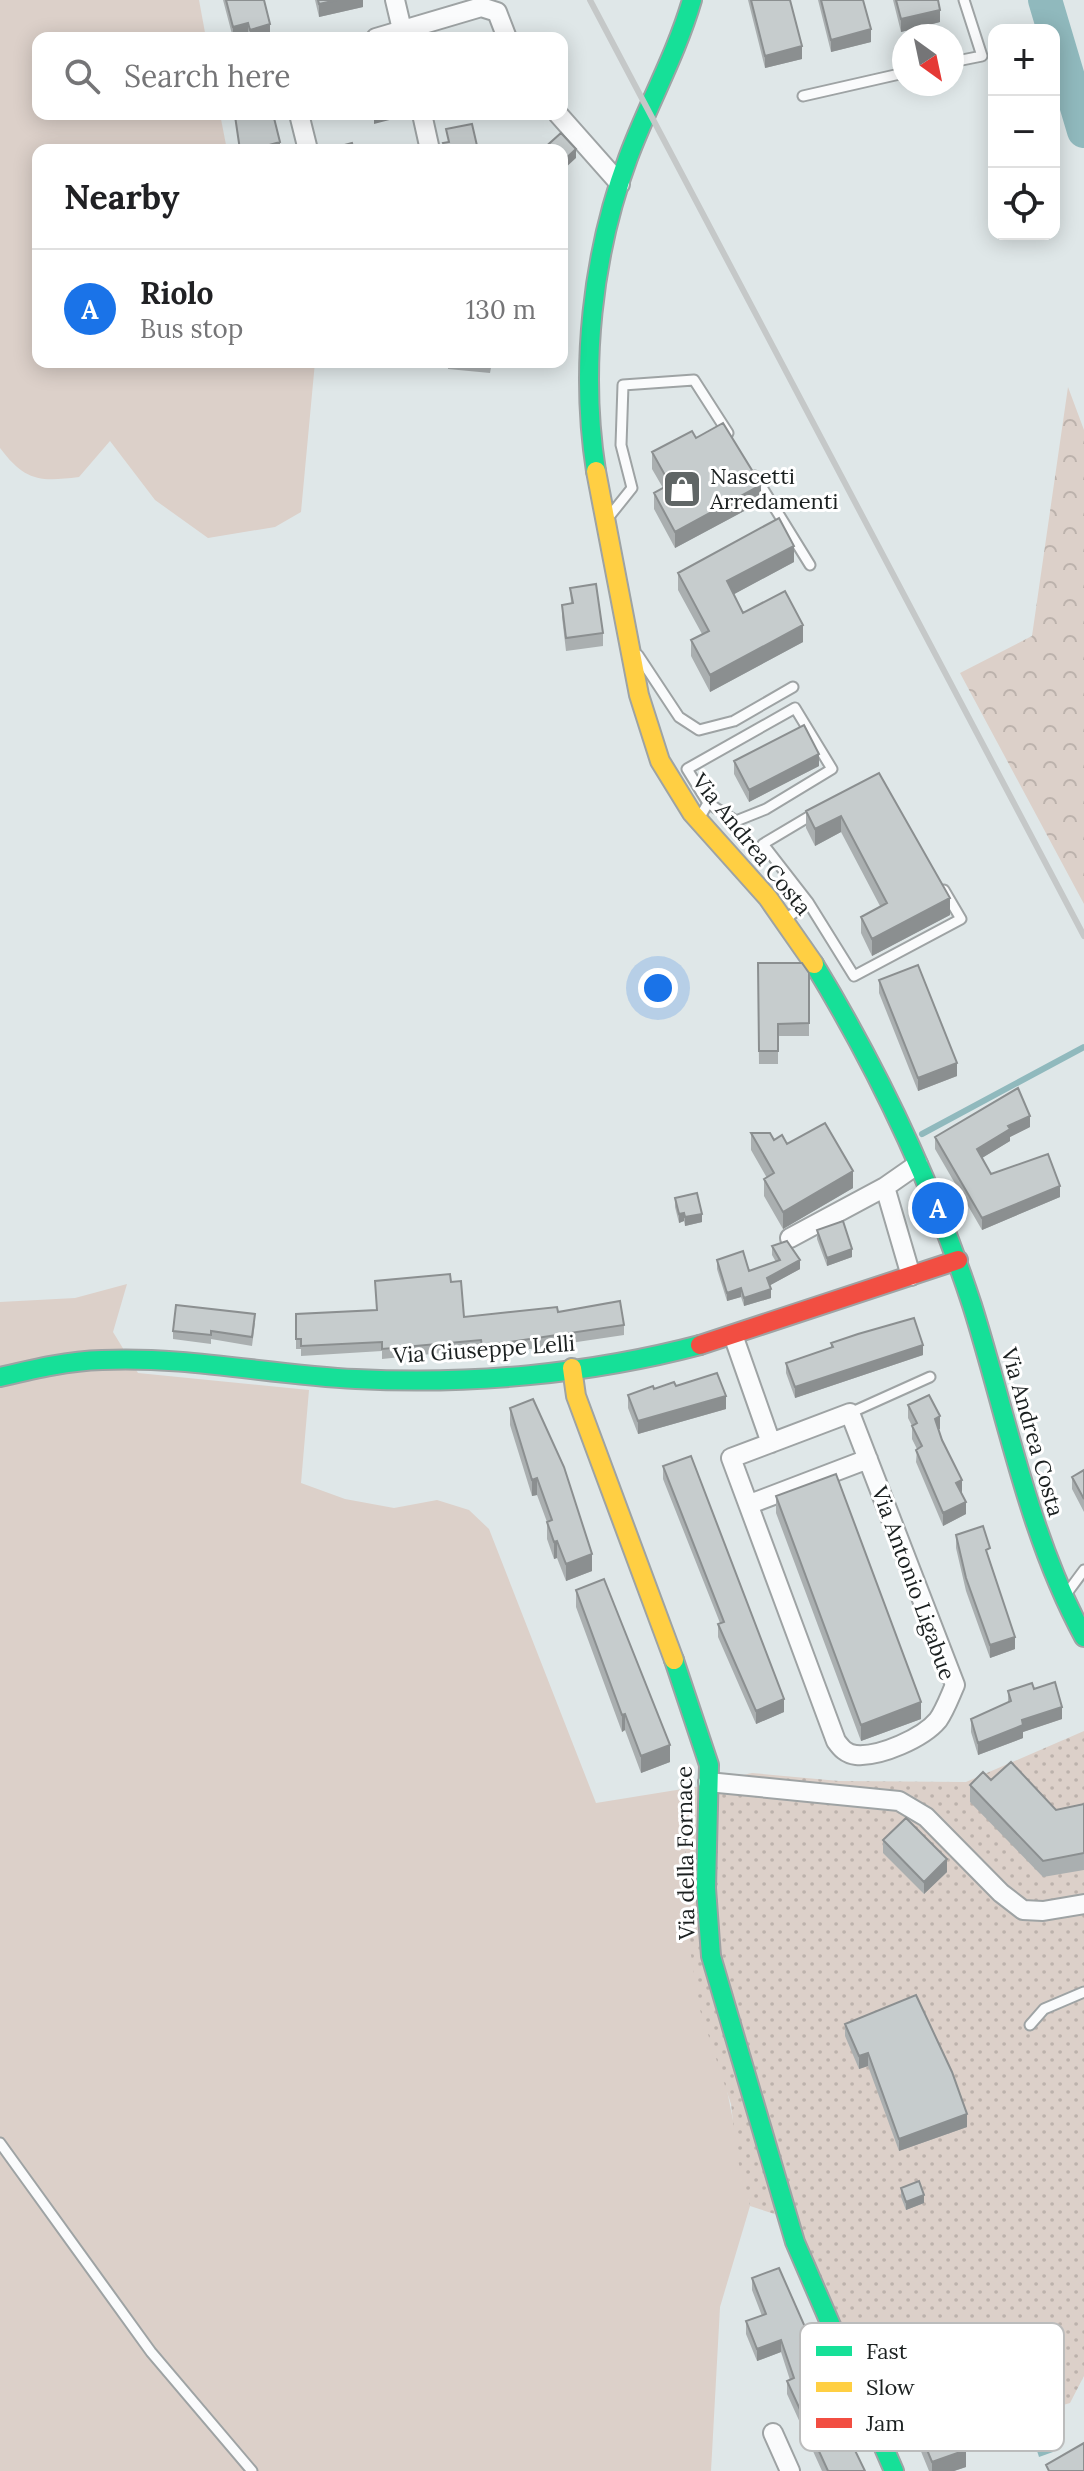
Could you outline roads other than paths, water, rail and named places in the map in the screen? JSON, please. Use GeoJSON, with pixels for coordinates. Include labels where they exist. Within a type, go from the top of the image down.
{"type":"FeatureCollection","features":[{"type":"Feature","properties":{"kind":"street"},"geometry":{"type":"LineString","coordinates":[[395,0],[403,32]]}},
{"type":"Feature","properties":{"kind":"street","name":"Via Andrea Costa"},"geometry":{"type":"LineString","coordinates":[[692,0],[635,137],[620,184],[591,346],[590,426],[628,642],[650,739],[672,783],[698,820],[784,920],[839,1003],[918,1164],[958,1260],[1041,1544],[1063,1598],[1084,1637]]}},
{"type":"Feature","properties":{"kind":"street"},"geometry":{"type":"LineString","coordinates":[[410,32],[481,7],[497,12],[505,32]]}},
{"type":"Feature","properties":{"kind":"street"},"geometry":{"type":"LineString","coordinates":[[300,120],[306,144]]}},
{"type":"Feature","properties":{"kind":"street"},"geometry":{"type":"LineString","coordinates":[[423,120],[429,144]]}},
{"type":"Feature","properties":{"kind":"street"},"geometry":{"type":"LineString","coordinates":[[563,120],[620,184]]}},
{"type":"Feature","properties":{"kind":"street"},"geometry":{"type":"LineString","coordinates":[[790,1238],[885,1187],[918,1164]]}},
{"type":"Feature","properties":{"kind":"street"},"geometry":{"type":"LineString","coordinates":[[885,1187],[911,1276]]}},
{"type":"Feature","properties":{"kind":"street","name":"Via Giuseppe Lelli"},"geometry":{"type":"LineString","coordinates":[[0,1377],[52,1362],[114,1357],[363,1380],[572,1368],[673,1351],[733,1335],[958,1260]]}},
{"type":"Feature","properties":{"kind":"street"},"geometry":{"type":"LineString","coordinates":[[733,1335],[771,1443]]}},
{"type":"Feature","properties":{"kind":"street","name":"Via della Fornace"},"geometry":{"type":"LineString","coordinates":[[572,1368],[576,1396],[703,1739],[708,1782],[706,1888],[711,1956],[795,2242],[830,2323]]}},
{"type":"Feature","properties":{"kind":"street","name":"Via Antonio Ligabue"},"geometry":{"type":"LineString","coordinates":[[850,1413],[955,1685],[939,1719],[925,1732],[876,1752],[855,1755],[843,1751],[836,1741],[731,1458],[850,1413]]}},
{"type":"Feature","properties":{"kind":"street","name":"Via Antonio Ligabue"},"geometry":{"type":"LineString","coordinates":[[750,1504],[868,1459]]}},
{"type":"Feature","properties":{"kind":"street"},"geometry":{"type":"LineString","coordinates":[[708,1782],[899,1801],[926,1817],[1001,1893],[1023,1910],[1043,1911],[1084,1904]]}},
{"type":"Feature","properties":{"kind":"street"},"geometry":{"type":"LineString","coordinates":[[773,2433],[790,2471]]}},
{"type":"Feature","properties":{"kind":"street","name":"Via della Fornace"},"geometry":{"type":"LineString","coordinates":[[885,2451],[894,2471]]}},
{"type":"Feature","properties":{"kind":"lane"},"geometry":{"type":"LineString","coordinates":[[964,0],[982,56],[964,60]]}},
{"type":"Feature","properties":{"kind":"lane"},"geometry":{"type":"LineString","coordinates":[[803,96],[892,76]]}},
{"type":"Feature","properties":{"kind":"lane"},"geometry":{"type":"LineString","coordinates":[[606,521],[632,488],[621,445],[623,385],[694,380],[735,446]]}},
{"type":"Feature","properties":{"kind":"lane"},"geometry":{"type":"LineString","coordinates":[[752,472],[810,565]]}},
{"type":"Feature","properties":{"kind":"lane"},"geometry":{"type":"LineString","coordinates":[[628,642],[679,717],[699,730],[734,721],[793,687]]}},
{"type":"Feature","properties":{"kind":"lane"},"geometry":{"type":"LineString","coordinates":[[795,708],[832,769],[766,809],[736,821],[708,803],[687,769],[795,708]]}},
{"type":"Feature","properties":{"kind":"lane"},"geometry":{"type":"LineString","coordinates":[[698,820],[708,803]]}},
{"type":"Feature","properties":{"kind":"lane"},"geometry":{"type":"LineString","coordinates":[[827,806],[763,844],[808,902],[854,976],[961,919],[939,880]]}},
{"type":"Feature","properties":{"kind":"lane"},"geometry":{"type":"LineString","coordinates":[[784,920],[808,902]]}},
{"type":"Feature","properties":{"kind":"lane"},"geometry":{"type":"LineString","coordinates":[[850,1413],[930,1377]]}},
{"type":"Feature","properties":{"kind":"lane"},"geometry":{"type":"LineString","coordinates":[[1063,1598],[1084,1570]]}},
{"type":"Feature","properties":{"kind":"lane"},"geometry":{"type":"LineString","coordinates":[[1030,2025],[1044,2009],[1084,1992]]}},
{"type":"Feature","properties":{"kind":"lane"},"geometry":{"type":"LineString","coordinates":[[0,2143],[151,2352],[252,2471]]}},
{"type":"Feature","properties":{"kind":"water"},"geometry":{"type":"Polygon","coordinates":[[[1037,2451],[1053,2451],[1053,2452],[1039,2457],[1037,2451]]]}},
{"type":"Feature","properties":{"kind":"waterway"},"geometry":{"type":"LineString","coordinates":[[1045,0],[1084,131]]}},
{"type":"Feature","properties":{"kind":"waterway"},"geometry":{"type":"LineString","coordinates":[[922,1134],[1084,1047]]}},
{"type":"Feature","properties":{"kind":"railway"},"geometry":{"type":"LineString","coordinates":[[590,0],[1084,936]]}},
{"type":"Feature","properties":{"kind":"place","name":"Nascetti Arredamenti"},"geometry":{"type":"Point","coordinates":[682,489]}},
{"type":"Feature","properties":{"kind":"place","name":"Riolo"},"geometry":{"type":"Point","coordinates":[938,1208]}}]}
